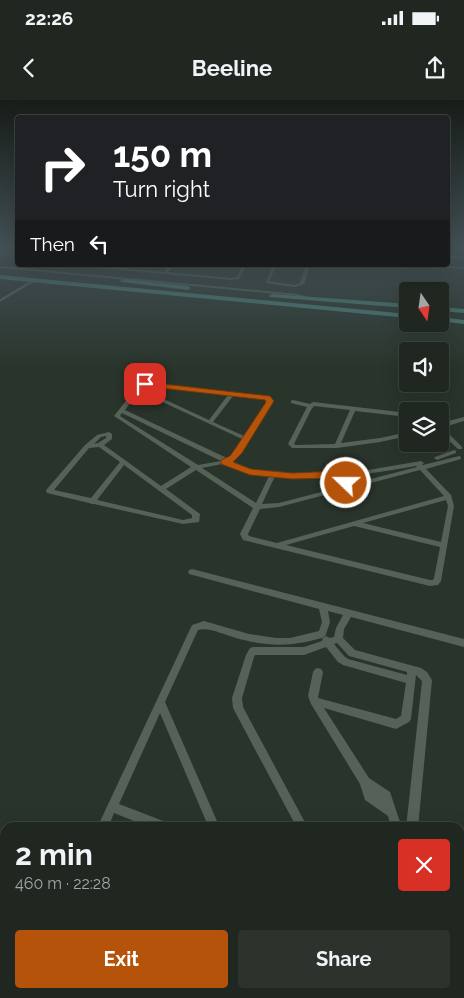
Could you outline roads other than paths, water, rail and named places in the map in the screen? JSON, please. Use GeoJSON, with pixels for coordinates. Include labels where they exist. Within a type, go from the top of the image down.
{"type":"FeatureCollection","features":[{"type":"Feature","properties":{"kind":"main road"},"geometry":{"type":"LineString","coordinates":[[154,288],[242,300],[399,314]]}},
{"type":"Feature","properties":{"kind":"main road"},"geometry":{"type":"LineString","coordinates":[[189,288],[399,306]]}},
{"type":"Feature","properties":{"kind":"main road"},"geometry":{"type":"LineString","coordinates":[[224,298],[232,295],[231,292]]}},
{"type":"Feature","properties":{"kind":"main road"},"geometry":{"type":"LineString","coordinates":[[242,300],[241,296],[248,294]]}},
{"type":"Feature","properties":{"kind":"main road"},"geometry":{"type":"LineString","coordinates":[[449,310],[464,311]]}},
{"type":"Feature","properties":{"kind":"main road"},"geometry":{"type":"LineString","coordinates":[[449,320],[464,322]]}},
{"type":"Feature","properties":{"kind":"street"},"geometry":{"type":"LineString","coordinates":[[0,301],[20,288]]}},
{"type":"Feature","properties":{"kind":"street"},"geometry":{"type":"LineString","coordinates":[[227,288],[298,295],[312,299]]}},
{"type":"Feature","properties":{"kind":"street"},"geometry":{"type":"LineString","coordinates":[[161,489],[195,468],[224,462],[233,458],[270,399],[150,384],[138,389],[117,416],[195,468],[257,507],[279,505],[361,483],[460,452]]}},
{"type":"Feature","properties":{"kind":"street"},"geometry":{"type":"LineString","coordinates":[[138,389],[246,438]]}},
{"type":"Feature","properties":{"kind":"street"},"geometry":{"type":"LineString","coordinates":[[210,422],[232,394]]}},
{"type":"Feature","properties":{"kind":"street"},"geometry":{"type":"LineString","coordinates":[[293,402],[310,406],[317,403],[399,414]]}},
{"type":"Feature","properties":{"kind":"street"},"geometry":{"type":"LineString","coordinates":[[310,406],[291,446],[337,446],[381,441],[399,436]]}},
{"type":"Feature","properties":{"kind":"street"},"geometry":{"type":"LineString","coordinates":[[337,446],[353,408]]}},
{"type":"Feature","properties":{"kind":"street"},"geometry":{"type":"LineString","coordinates":[[120,410],[244,471],[273,474],[339,474],[419,466]]}},
{"type":"Feature","properties":{"kind":"street"},"geometry":{"type":"LineString","coordinates":[[449,423],[464,419]]}},
{"type":"Feature","properties":{"kind":"street"},"geometry":{"type":"LineString","coordinates":[[449,421],[456,422]]}},
{"type":"Feature","properties":{"kind":"street"},"geometry":{"type":"LineString","coordinates":[[146,435],[149,431],[156,428]]}},
{"type":"Feature","properties":{"kind":"street"},"geometry":{"type":"LineString","coordinates":[[87,446],[100,446],[196,514],[196,520],[183,522],[92,502],[49,490],[87,446],[99,436],[109,434],[109,439],[100,446]]}},
{"type":"Feature","properties":{"kind":"street"},"geometry":{"type":"LineString","coordinates":[[449,439],[460,452]]}},
{"type":"Feature","properties":{"kind":"street"},"geometry":{"type":"LineString","coordinates":[[449,442],[460,452]]}},
{"type":"Feature","properties":{"kind":"street"},"geometry":{"type":"LineString","coordinates":[[92,502],[123,462]]}},
{"type":"Feature","properties":{"kind":"street"},"geometry":{"type":"LineString","coordinates":[[273,474],[244,536],[430,583],[438,579],[451,506],[449,497],[419,466]]}},
{"type":"Feature","properties":{"kind":"street"},"geometry":{"type":"LineString","coordinates":[[352,473],[350,477],[352,480],[361,483]]}},
{"type":"Feature","properties":{"kind":"street"},"geometry":{"type":"LineString","coordinates":[[339,474],[344,478],[345,487]]}},
{"type":"Feature","properties":{"kind":"street"},"geometry":{"type":"LineString","coordinates":[[278,545],[449,497]]}},
{"type":"Feature","properties":{"kind":"street"},"geometry":{"type":"LineString","coordinates":[[354,523],[443,545]]}},
{"type":"Feature","properties":{"kind":"street"},"geometry":{"type":"LineString","coordinates":[[192,572],[464,644]]}},
{"type":"Feature","properties":{"kind":"street"},"geometry":{"type":"LineString","coordinates":[[322,634],[326,622],[323,607]]}},
{"type":"Feature","properties":{"kind":"street"},"geometry":{"type":"LineString","coordinates":[[338,639],[340,628],[349,613]]}},
{"type":"Feature","properties":{"kind":"street"},"geometry":{"type":"LineString","coordinates":[[105,822],[160,701],[196,628],[204,626],[267,643],[298,642],[322,634]]}},
{"type":"Feature","properties":{"kind":"street"},"geometry":{"type":"LineString","coordinates":[[322,634],[341,659],[346,662],[411,680]]}},
{"type":"Feature","properties":{"kind":"street"},"geometry":{"type":"LineString","coordinates":[[250,639],[253,651],[236,698],[237,703],[300,822]]}},
{"type":"Feature","properties":{"kind":"street"},"geometry":{"type":"LineString","coordinates":[[253,651],[304,651],[338,639]]}},
{"type":"Feature","properties":{"kind":"street"},"geometry":{"type":"LineString","coordinates":[[338,639],[352,653],[412,669],[424,675],[427,680],[413,822]]}},
{"type":"Feature","properties":{"kind":"street"},"geometry":{"type":"LineString","coordinates":[[314,702],[396,724],[406,718],[412,669]]}},
{"type":"Feature","properties":{"kind":"street"},"geometry":{"type":"LineString","coordinates":[[318,672],[312,696],[314,702],[365,782],[369,796],[390,812],[396,822]]}},
{"type":"Feature","properties":{"kind":"street"},"geometry":{"type":"LineString","coordinates":[[160,701],[212,822]]}},
{"type":"Feature","properties":{"kind":"street"},"geometry":{"type":"LineString","coordinates":[[112,807],[151,822]]}}]}
